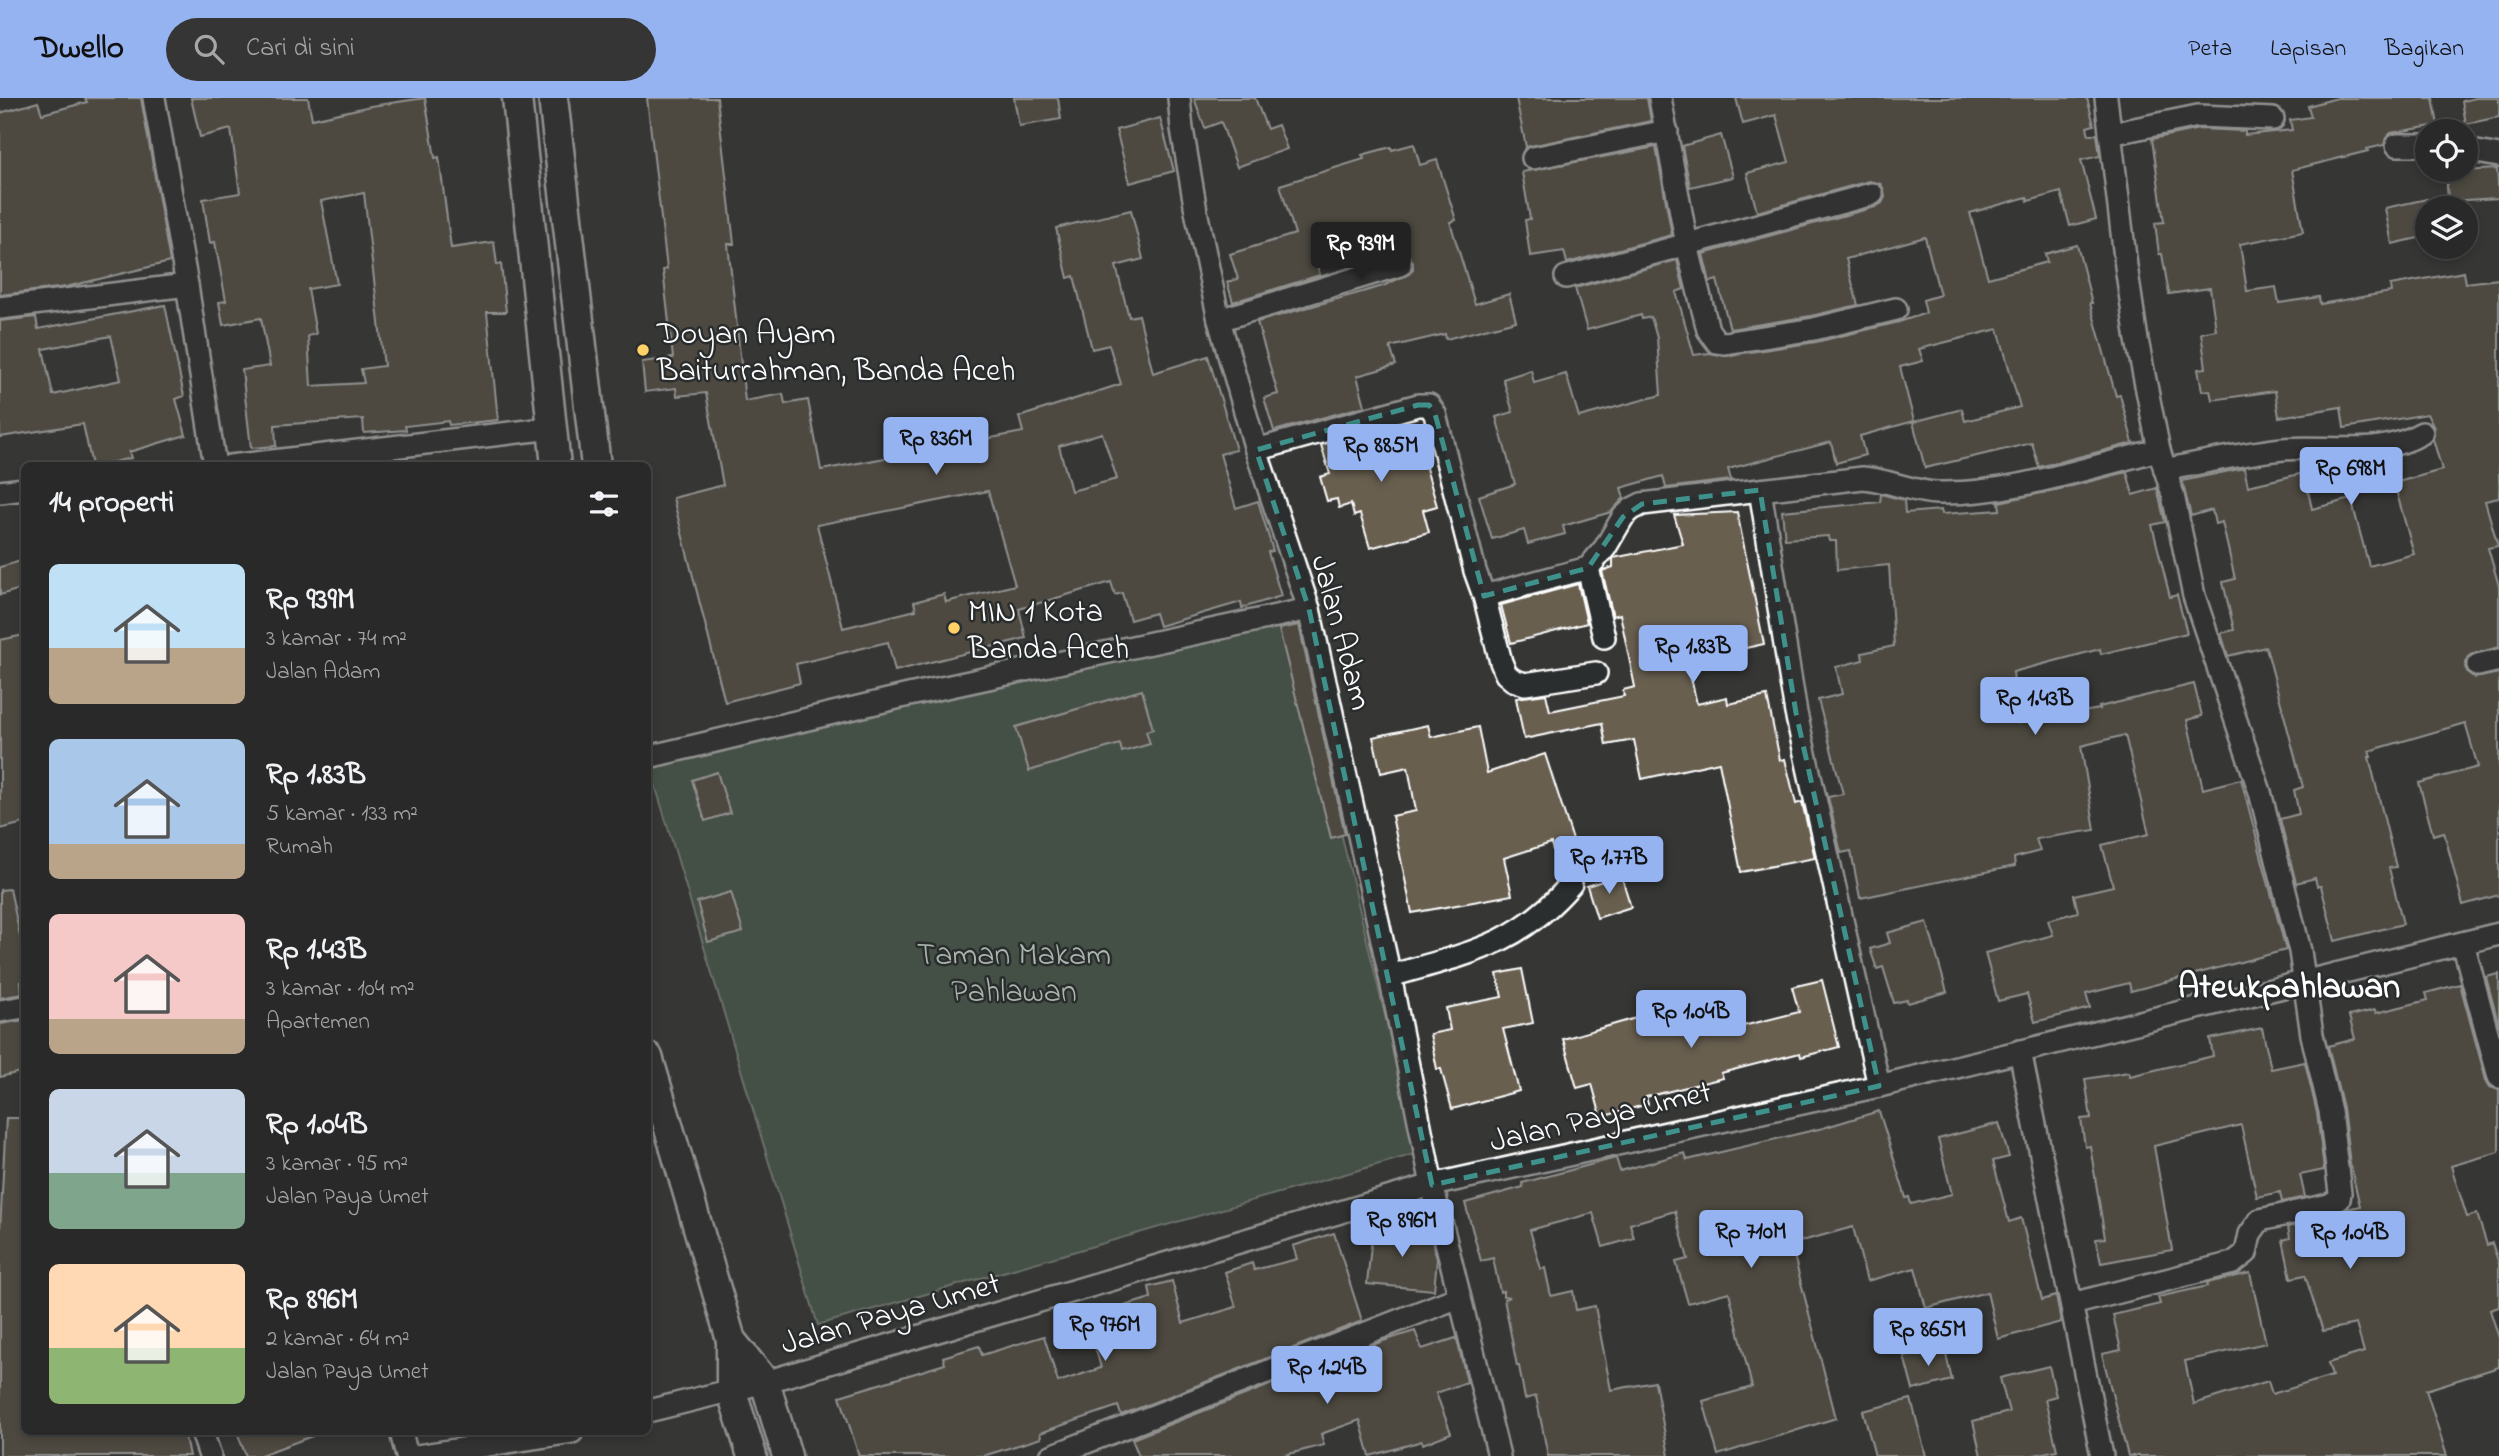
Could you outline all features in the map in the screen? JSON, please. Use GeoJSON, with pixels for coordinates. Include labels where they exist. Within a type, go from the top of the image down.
{"type":"FeatureCollection","features":[{"type":"Feature","properties":{"kind":"street"},"geometry":{"type":"LineString","coordinates":[[154,98],[214,462]]}},
{"type":"Feature","properties":{"kind":"street"},"geometry":{"type":"LineString","coordinates":[[517,98],[556,462]]}},
{"type":"Feature","properties":{"kind":"street"},"geometry":{"type":"LineString","coordinates":[[554,98],[596,462]]}},
{"type":"Feature","properties":{"kind":"street","name":"Jalan Adam"},"geometry":{"type":"LineString","coordinates":[[1179,98],[1196,211],[1219,320],[1256,450],[1309,609],[1390,975],[1432,1185],[1499,1456]]}},
{"type":"Feature","properties":{"kind":"street"},"geometry":{"type":"LineString","coordinates":[[1660,98],[1688,245],[1708,330],[1717,342],[1814,329],[1896,309]]}},
{"type":"Feature","properties":{"kind":"street"},"geometry":{"type":"LineString","coordinates":[[2072,1304],[2233,1263],[2246,1253],[2250,1234],[2260,1220],[2329,1205],[2339,1199],[2340,1193],[2330,1111],[2312,1035],[2300,951],[2260,792],[2194,596],[2173,495],[2162,460],[2135,328],[2106,98]]}},
{"type":"Feature","properties":{"kind":"street"},"geometry":{"type":"LineString","coordinates":[[2110,134],[2189,117],[2273,120]]}},
{"type":"Feature","properties":{"kind":"street"},"geometry":{"type":"LineString","coordinates":[[1533,158],[1667,131]]}},
{"type":"Feature","properties":{"kind":"street"},"geometry":{"type":"LineString","coordinates":[[2397,145],[2415,145]]}},
{"type":"Feature","properties":{"kind":"street"},"geometry":{"type":"LineString","coordinates":[[2478,152],[2499,156]]}},
{"type":"Feature","properties":{"kind":"street"},"geometry":{"type":"LineString","coordinates":[[1566,277],[1872,194]]}},
{"type":"Feature","properties":{"kind":"street"},"geometry":{"type":"LineString","coordinates":[[1219,320],[1400,265]]}},
{"type":"Feature","properties":{"kind":"street"},"geometry":{"type":"LineString","coordinates":[[0,307],[187,285]]}},
{"type":"Feature","properties":{"kind":"street"},"geometry":{"type":"LineString","coordinates":[[1256,450],[1418,405],[1429,405],[1435,414],[1475,571],[1506,674],[1525,684],[1596,673]]}},
{"type":"Feature","properties":{"kind":"street"},"geometry":{"type":"LineString","coordinates":[[264,462],[553,428]]}},
{"type":"Feature","properties":{"kind":"street"},"geometry":{"type":"LineString","coordinates":[[1483,596],[1588,568],[1605,548],[1623,517],[1632,509],[1657,500],[1863,478],[1933,493],[1959,493],[2162,460],[2284,449],[2357,450],[2399,444],[2422,433]]}},
{"type":"Feature","properties":{"kind":"street"},"geometry":{"type":"LineString","coordinates":[[0,492],[21,489]]}},
{"type":"Feature","properties":{"kind":"street"},"geometry":{"type":"LineString","coordinates":[[1760,490],[1796,713],[1878,1086]]}},
{"type":"Feature","properties":{"kind":"street"},"geometry":{"type":"LineString","coordinates":[[1588,568],[1604,637]]}},
{"type":"Feature","properties":{"kind":"street"},"geometry":{"type":"LineString","coordinates":[[651,756],[909,695],[1309,609]]}},
{"type":"Feature","properties":{"kind":"street"},"geometry":{"type":"LineString","coordinates":[[2478,665],[2499,660]]}},
{"type":"Feature","properties":{"kind":"street"},"geometry":{"type":"LineString","coordinates":[[1390,975],[1478,951],[1516,934],[1554,903],[1571,884]]}},
{"type":"Feature","properties":{"kind":"street","name":"Jalan Paya Umet"},"geometry":{"type":"LineString","coordinates":[[651,1410],[765,1382],[1432,1185],[1878,1086],[2499,934]]}},
{"type":"Feature","properties":{"kind":"street"},"geometry":{"type":"LineString","coordinates":[[2463,943],[2499,1077]]}},
{"type":"Feature","properties":{"kind":"street"},"geometry":{"type":"LineString","coordinates":[[0,1011],[21,1008]]}},
{"type":"Feature","properties":{"kind":"street"},"geometry":{"type":"LineString","coordinates":[[2020,1051],[2102,1456]]}},
{"type":"Feature","properties":{"kind":"street"},"geometry":{"type":"LineString","coordinates":[[651,1067],[731,1339],[732,1389],[752,1456]]}},
{"type":"Feature","properties":{"kind":"street"},"geometry":{"type":"LineString","coordinates":[[1051,1456],[1460,1297]]}},
{"type":"Feature","properties":{"kind":"street"},"geometry":{"type":"LineString","coordinates":[[731,1339],[765,1382],[787,1456]]}},
{"type":"Feature","properties":{"kind":"street"},"geometry":{"type":"LineString","coordinates":[[203,1435],[210,1456]]}},
{"type":"Feature","properties":{"kind":"street"},"geometry":{"type":"LineString","coordinates":[[402,1435],[407,1456]]}},
{"type":"Feature","properties":{"kind":"street"},"geometry":{"type":"LineString","coordinates":[[417,1456],[553,1435]]}},
{"type":"Feature","properties":{"kind":"highlighted area"},"geometry":{"type":"Polygon","coordinates":[[[1418,405],[1429,405],[1435,414],[1484,596],[1588,568],[1623,517],[1642,504],[1760,490],[1796,713],[1879,1086],[1432,1185],[1309,609],[1256,450],[1418,405]]]}},
{"type":"Feature","properties":{"kind":"green space","name":"Taman Makam Pahlawan"},"geometry":{"type":"Polygon","coordinates":[[[1287,608],[1418,1153],[818,1325],[651,768],[1287,608]]]}},
{"type":"Feature","properties":{"kind":"building"},"geometry":{"type":"Polygon","coordinates":[[[85,98],[141,98],[170,262],[66,287],[0,295],[0,113],[38,102],[42,114],[87,102],[85,98]]]}},
{"type":"Feature","properties":{"kind":"building"},"geometry":{"type":"Polygon","coordinates":[[[191,98],[308,98],[312,119],[425,98],[435,158],[439,157],[451,248],[494,242],[497,265],[501,264],[506,312],[487,312],[498,420],[449,425],[448,421],[405,426],[406,430],[364,433],[363,419],[275,425],[276,446],[251,448],[242,370],[270,366],[261,318],[223,325],[219,302],[226,301],[215,242],[210,243],[203,199],[240,193],[231,129],[200,137],[191,98]],[[364,193],[321,201],[337,284],[308,289],[316,334],[308,336],[311,386],[364,383],[361,369],[384,366],[364,193]]]}},
{"type":"Feature","properties":{"kind":"building"},"geometry":{"type":"Polygon","coordinates":[[[647,98],[717,98],[734,244],[728,244],[745,401],[783,394],[785,404],[808,400],[821,470],[1023,432],[1019,417],[1121,384],[1109,345],[1092,349],[1074,276],[1068,278],[1056,228],[1131,210],[1143,259],[1116,266],[1129,317],[1139,315],[1153,373],[1208,356],[1236,450],[1220,454],[1236,508],[1258,501],[1273,551],[1268,552],[1281,596],[1242,608],[1241,602],[1159,626],[1155,613],[1130,620],[1122,593],[1115,595],[1111,582],[1019,609],[1026,638],[895,671],[888,642],[796,664],[800,683],[725,702],[673,498],[723,485],[706,393],[677,396],[676,388],[645,392],[642,362],[673,358],[663,270],[667,269],[647,98]],[[1102,433],[1059,446],[1071,491],[1117,479],[1102,433]],[[988,491],[817,525],[843,628],[916,610],[914,602],[944,594],[946,602],[1015,585],[988,491]]]}},
{"type":"Feature","properties":{"kind":"building"},"geometry":{"type":"Polygon","coordinates":[[[1014,98],[1058,98],[1061,119],[1019,126],[1014,98]]]}},
{"type":"Feature","properties":{"kind":"building"},"geometry":{"type":"Polygon","coordinates":[[[1194,98],[1255,98],[1267,129],[1278,125],[1287,149],[1237,167],[1221,122],[1205,128],[1194,98]]]}},
{"type":"Feature","properties":{"kind":"building"},"geometry":{"type":"Polygon","coordinates":[[[1516,98],[1647,98],[1651,121],[1526,147],[1516,98]]]}},
{"type":"Feature","properties":{"kind":"building"},"geometry":{"type":"Polygon","coordinates":[[[1736,98],[2087,98],[2094,125],[2087,127],[2089,135],[2097,134],[2100,156],[2081,160],[2096,219],[2070,226],[2061,192],[2028,201],[2027,197],[1970,213],[1988,278],[2047,262],[2045,254],[2077,245],[2116,396],[2120,395],[2133,443],[2039,467],[2032,443],[1925,468],[1913,422],[1962,409],[1965,421],[2020,407],[1998,329],[1919,349],[1923,361],[1900,367],[1914,421],[1860,436],[1865,455],[1836,463],[1831,442],[1728,469],[1731,480],[1666,488],[1663,476],[1621,488],[1624,498],[1611,512],[1563,526],[1565,534],[1528,544],[1524,530],[1492,539],[1479,496],[1515,484],[1496,417],[1513,412],[1503,379],[1531,370],[1534,383],[1566,374],[1579,417],[1661,395],[1657,338],[1651,317],[1642,319],[1641,315],[1587,330],[1575,288],[1677,260],[1684,289],[1676,292],[1694,355],[1710,353],[1724,356],[1816,342],[1899,322],[1926,313],[1923,300],[1940,295],[1925,237],[1846,259],[1858,305],[1811,316],[1730,329],[1717,280],[1710,282],[1703,254],[1875,207],[1882,203],[1885,197],[1881,184],[1869,181],[1757,212],[1747,173],[1789,162],[1776,115],[1743,124],[1736,98]]]}},
{"type":"Feature","properties":{"kind":"building"},"geometry":{"type":"Polygon","coordinates":[[[2337,98],[2433,98],[2437,119],[2415,119],[2415,129],[2391,133],[2384,145],[2367,149],[2368,151],[2292,170],[2303,232],[2240,244],[2247,291],[2276,287],[2279,303],[2319,297],[2320,304],[2391,292],[2390,285],[2464,272],[2466,283],[2499,279],[2499,498],[2485,501],[2498,546],[2488,548],[2499,586],[2499,647],[2470,655],[2465,667],[2475,678],[2499,673],[2499,895],[2463,905],[2444,832],[2433,835],[2419,783],[2478,767],[2465,723],[2369,751],[2396,867],[2389,868],[2403,924],[2335,941],[2321,886],[2317,886],[2315,878],[2296,883],[2280,819],[2299,814],[2294,790],[2303,787],[2266,647],[2228,656],[2221,633],[2234,630],[2223,582],[2235,579],[2222,522],[2215,524],[2212,510],[2191,516],[2182,481],[2244,468],[2248,486],[2304,473],[2312,509],[2351,499],[2369,566],[2414,554],[2394,483],[2442,470],[2433,439],[2434,428],[2427,414],[2344,428],[2341,407],[2279,417],[2275,391],[2212,400],[2210,390],[2202,391],[2198,369],[2206,368],[2201,333],[2216,330],[2210,288],[2169,294],[2155,223],[2164,222],[2152,139],[2199,129],[2245,131],[2245,135],[2292,130],[2290,120],[2311,117],[2308,106],[2337,98]]]}},
{"type":"Feature","properties":{"kind":"building"},"geometry":{"type":"Polygon","coordinates":[[[2499,98],[2499,117],[2478,121],[2478,119],[2465,119],[2462,101],[2499,98]]]}},
{"type":"Feature","properties":{"kind":"building"},"geometry":{"type":"Polygon","coordinates":[[[1160,118],[1174,171],[1130,183],[1116,130],[1160,118]]]}},
{"type":"Feature","properties":{"kind":"building"},"geometry":{"type":"Polygon","coordinates":[[[1721,135],[1733,177],[1690,187],[1682,146],[1721,135]]]}},
{"type":"Feature","properties":{"kind":"building"},"geometry":{"type":"Polygon","coordinates":[[[1414,144],[1420,165],[1437,160],[1456,220],[1450,222],[1475,304],[1509,294],[1516,321],[1446,339],[1445,334],[1390,347],[1396,365],[1357,376],[1365,406],[1274,431],[1264,398],[1278,394],[1257,322],[1383,286],[1409,274],[1413,269],[1413,262],[1402,252],[1376,258],[1369,233],[1313,250],[1320,275],[1233,302],[1227,282],[1238,279],[1230,254],[1295,234],[1280,185],[1364,159],[1362,155],[1414,144]]]}},
{"type":"Feature","properties":{"kind":"building"},"geometry":{"type":"Polygon","coordinates":[[[1656,147],[1672,235],[1567,263],[1564,251],[1530,256],[1525,220],[1530,219],[1522,172],[1656,147]]]}},
{"type":"Feature","properties":{"kind":"building"},"geometry":{"type":"Polygon","coordinates":[[[2497,169],[2499,198],[2448,196],[2447,182],[2478,182],[2478,170],[2497,169]]]}},
{"type":"Feature","properties":{"kind":"building"},"geometry":{"type":"Polygon","coordinates":[[[2415,202],[2415,239],[2392,244],[2385,208],[2415,202]]]}},
{"type":"Feature","properties":{"kind":"building"},"geometry":{"type":"Polygon","coordinates":[[[165,305],[184,396],[176,399],[186,435],[129,452],[131,458],[114,462],[91,462],[83,424],[0,437],[0,321],[36,317],[38,329],[165,305]],[[111,336],[43,349],[53,395],[121,380],[111,336]]]}},
{"type":"Feature","properties":{"kind":"building"},"geometry":{"type":"Polygon","coordinates":[[[1415,430],[1437,506],[1423,510],[1429,532],[1370,548],[1360,514],[1354,516],[1351,504],[1339,508],[1337,499],[1327,501],[1320,477],[1330,474],[1321,445],[1372,431],[1373,434],[1382,432],[1384,439],[1415,430]]]}},
{"type":"Feature","properties":{"kind":"building"},"geometry":{"type":"Polygon","coordinates":[[[2127,472],[2133,495],[2157,488],[2165,522],[2152,525],[2170,597],[2177,595],[2187,633],[2101,654],[2100,649],[2013,672],[2018,723],[2100,709],[2099,707],[2194,684],[2202,716],[2187,720],[2203,789],[2241,779],[2286,950],[2131,991],[2129,983],[2086,994],[2090,1008],[2035,1022],[2027,994],[1998,1001],[1985,953],[2053,935],[2048,920],[2078,912],[2074,895],[2113,886],[2102,845],[2149,834],[2125,735],[2081,746],[2095,830],[2036,839],[2040,851],[2014,858],[2015,866],[1860,898],[1851,851],[1841,853],[1828,797],[1843,794],[1818,700],[1842,694],[1836,667],[1863,660],[1862,653],[1894,646],[1889,565],[1837,570],[1836,541],[1829,541],[1828,536],[1785,539],[1782,511],[1880,502],[1881,494],[1904,500],[1905,513],[1941,510],[1942,514],[2000,510],[1999,502],[2127,472]]]}},
{"type":"Feature","properties":{"kind":"building"},"geometry":{"type":"Polygon","coordinates":[[[1737,512],[1764,644],[1687,661],[1697,704],[1727,697],[1728,704],[1767,696],[1780,760],[1785,759],[1796,804],[1802,802],[1815,858],[1741,872],[1719,762],[1642,779],[1634,740],[1606,745],[1602,723],[1524,739],[1516,698],[1546,694],[1550,711],[1624,696],[1623,690],[1635,687],[1620,614],[1613,616],[1602,571],[1613,567],[1613,558],[1683,544],[1674,515],[1737,512]]]}},
{"type":"Feature","properties":{"kind":"building"},"geometry":{"type":"Polygon","coordinates":[[[21,561],[21,589],[0,595],[0,567],[21,561]]]}},
{"type":"Feature","properties":{"kind":"building"},"geometry":{"type":"Polygon","coordinates":[[[1578,584],[1587,623],[1511,643],[1501,605],[1578,584]]]}},
{"type":"Feature","properties":{"kind":"building"},"geometry":{"type":"Polygon","coordinates":[[[1299,625],[1345,834],[1331,838],[1279,629],[1299,625]]]}},
{"type":"Feature","properties":{"kind":"building"},"geometry":{"type":"Polygon","coordinates":[[[21,636],[21,824],[0,829],[0,640],[21,636]]]}},
{"type":"Feature","properties":{"kind":"building"},"geometry":{"type":"Polygon","coordinates":[[[1142,690],[1153,729],[1146,731],[1150,744],[1122,752],[1120,744],[1029,771],[1016,727],[1142,690]]]}},
{"type":"Feature","properties":{"kind":"building"},"geometry":{"type":"Polygon","coordinates":[[[1428,725],[1431,737],[1478,727],[1487,773],[1545,754],[1574,843],[1553,850],[1551,843],[1504,858],[1512,895],[1412,913],[1392,816],[1416,811],[1408,767],[1381,773],[1373,737],[1428,725]]]}},
{"type":"Feature","properties":{"kind":"building"},"geometry":{"type":"Polygon","coordinates":[[[717,772],[730,813],[705,821],[692,780],[717,772]]]}},
{"type":"Feature","properties":{"kind":"building"},"geometry":{"type":"Polygon","coordinates":[[[1621,875],[1631,907],[1597,918],[1587,886],[1621,875]]]}},
{"type":"Feature","properties":{"kind":"building"},"geometry":{"type":"Polygon","coordinates":[[[10,889],[21,940],[21,994],[0,998],[0,890],[10,889]]]}},
{"type":"Feature","properties":{"kind":"building"},"geometry":{"type":"Polygon","coordinates":[[[731,892],[743,932],[708,942],[697,902],[731,892]]]}},
{"type":"Feature","properties":{"kind":"building"},"geometry":{"type":"Polygon","coordinates":[[[1927,922],[1947,992],[1908,1003],[1907,1000],[1894,1003],[1883,967],[1877,969],[1870,949],[1890,943],[1887,933],[1927,922]]]}},
{"type":"Feature","properties":{"kind":"building"},"geometry":{"type":"Polygon","coordinates":[[[1522,969],[1533,1023],[1503,1029],[1519,1091],[1452,1109],[1441,1069],[1437,1069],[1430,1034],[1450,1030],[1446,1008],[1502,997],[1497,974],[1522,969]]]}},
{"type":"Feature","properties":{"kind":"building"},"geometry":{"type":"Polygon","coordinates":[[[2499,974],[2499,1026],[2486,977],[2499,974]]]}},
{"type":"Feature","properties":{"kind":"building"},"geometry":{"type":"Polygon","coordinates":[[[1822,980],[1839,1047],[1801,1057],[1800,1053],[1721,1073],[1723,1078],[1646,1097],[1648,1104],[1601,1117],[1592,1084],[1577,1088],[1563,1039],[1685,1004],[1692,1032],[1730,1022],[1731,1029],[1799,1012],[1792,987],[1822,980]]]}},
{"type":"Feature","properties":{"kind":"building"},"geometry":{"type":"Polygon","coordinates":[[[2460,984],[2486,1080],[2490,1087],[2499,1090],[2499,1152],[2451,1166],[2467,1217],[2477,1214],[2487,1245],[2492,1243],[2499,1264],[2499,1307],[2490,1310],[2499,1338],[2499,1367],[2426,1390],[2447,1456],[2128,1456],[2102,1354],[2121,1350],[2113,1315],[2160,1304],[2158,1297],[2250,1273],[2266,1343],[2185,1361],[2194,1404],[2268,1381],[2272,1394],[2332,1376],[2328,1363],[2364,1352],[2356,1324],[2323,1331],[2305,1275],[2291,1278],[2283,1240],[2290,1238],[2288,1227],[2332,1218],[2347,1209],[2360,1206],[2350,1164],[2343,1108],[2328,1046],[2355,1039],[2349,1016],[2375,1010],[2376,1013],[2428,1000],[2426,993],[2460,984]]]}},
{"type":"Feature","properties":{"kind":"building"},"geometry":{"type":"Polygon","coordinates":[[[21,1020],[21,1072],[0,1077],[0,1024],[21,1020]]]}},
{"type":"Feature","properties":{"kind":"building"},"geometry":{"type":"Polygon","coordinates":[[[2262,1028],[2271,1069],[2305,1062],[2317,1113],[2324,1170],[2300,1175],[2305,1197],[2282,1202],[2280,1192],[2257,1197],[2241,1125],[2154,1146],[2172,1250],[2101,1263],[2096,1239],[2105,1238],[2090,1146],[2085,1147],[2081,1119],[2091,1118],[2085,1079],[2129,1072],[2130,1076],[2213,1056],[2210,1039],[2262,1028]]]}},
{"type":"Feature","properties":{"kind":"building"},"geometry":{"type":"Polygon","coordinates":[[[1879,1111],[1906,1198],[1909,1197],[1911,1204],[1952,1194],[1938,1139],[1999,1123],[2009,1157],[1993,1161],[2009,1222],[2021,1218],[2042,1300],[2056,1296],[2061,1322],[1998,1339],[1987,1292],[1926,1308],[1915,1268],[1867,1281],[1853,1227],[1791,1244],[1836,1418],[1718,1455],[1703,1401],[1752,1387],[1729,1292],[1688,1303],[1676,1262],[1688,1259],[1675,1211],[1630,1224],[1634,1238],[1603,1247],[1593,1213],[1530,1230],[1541,1269],[1545,1268],[1551,1296],[1573,1291],[1576,1310],[1595,1306],[1611,1390],[1655,1382],[1669,1456],[1548,1456],[1536,1396],[1525,1399],[1517,1366],[1504,1299],[1510,1297],[1503,1296],[1503,1291],[1500,1292],[1493,1258],[1481,1261],[1465,1203],[1523,1187],[1522,1183],[1616,1158],[1620,1171],[1685,1153],[1687,1160],[1823,1128],[1879,1111]]]}},
{"type":"Feature","properties":{"kind":"building"},"geometry":{"type":"Polygon","coordinates":[[[6,1118],[21,1118],[21,1435],[185,1435],[189,1456],[0,1456],[0,1230],[6,1118]]]}},
{"type":"Feature","properties":{"kind":"building"},"geometry":{"type":"Polygon","coordinates":[[[1373,1226],[1430,1232],[1437,1259],[1434,1290],[1367,1284],[1373,1226]]]}},
{"type":"Feature","properties":{"kind":"building"},"geometry":{"type":"Polygon","coordinates":[[[1334,1233],[1362,1321],[1121,1415],[1118,1406],[1040,1433],[1041,1438],[983,1456],[859,1456],[840,1396],[945,1364],[943,1357],[979,1346],[982,1355],[1044,1336],[1058,1382],[1101,1368],[1087,1317],[1151,1298],[1149,1287],[1172,1281],[1183,1323],[1236,1307],[1225,1272],[1252,1263],[1254,1270],[1297,1259],[1293,1246],[1334,1233]]]}},
{"type":"Feature","properties":{"kind":"building"},"geometry":{"type":"Polygon","coordinates":[[[1415,1331],[1422,1349],[1457,1339],[1467,1382],[1436,1393],[1451,1433],[1423,1444],[1422,1441],[1370,1456],[1360,1420],[1321,1434],[1324,1445],[1281,1456],[1139,1456],[1132,1439],[1415,1331]]]}},
{"type":"Feature","properties":{"kind":"building"},"geometry":{"type":"Polygon","coordinates":[[[1944,1346],[1952,1380],[1913,1390],[1904,1356],[1944,1346]]]}},
{"type":"Feature","properties":{"kind":"building"},"geometry":{"type":"Polygon","coordinates":[[[2049,1366],[2056,1396],[2045,1399],[2057,1450],[2030,1456],[1981,1456],[1973,1421],[2009,1412],[2000,1378],[2049,1366]]]}},
{"type":"Feature","properties":{"kind":"building"},"geometry":{"type":"Polygon","coordinates":[[[1911,1399],[1926,1456],[1875,1456],[1863,1411],[1911,1399]]]}},
{"type":"Feature","properties":{"kind":"building"},"geometry":{"type":"Polygon","coordinates":[[[238,1435],[315,1435],[258,1456],[246,1456],[238,1435]]]}},
{"type":"Feature","properties":{"kind":"place","name":"Doyan Ayam Baiturrahman, Banda Aceh"},"geometry":{"type":"Point","coordinates":[643,350]}},
{"type":"Feature","properties":{"kind":"place","name":"MIN 1 Kota Banda Aceh"},"geometry":{"type":"Point","coordinates":[954,628]}},
{"type":"Feature","properties":{"kind":"district","name":"Ateukpahlawan"},"geometry":{"type":"Point","coordinates":[2289,985]}}]}
